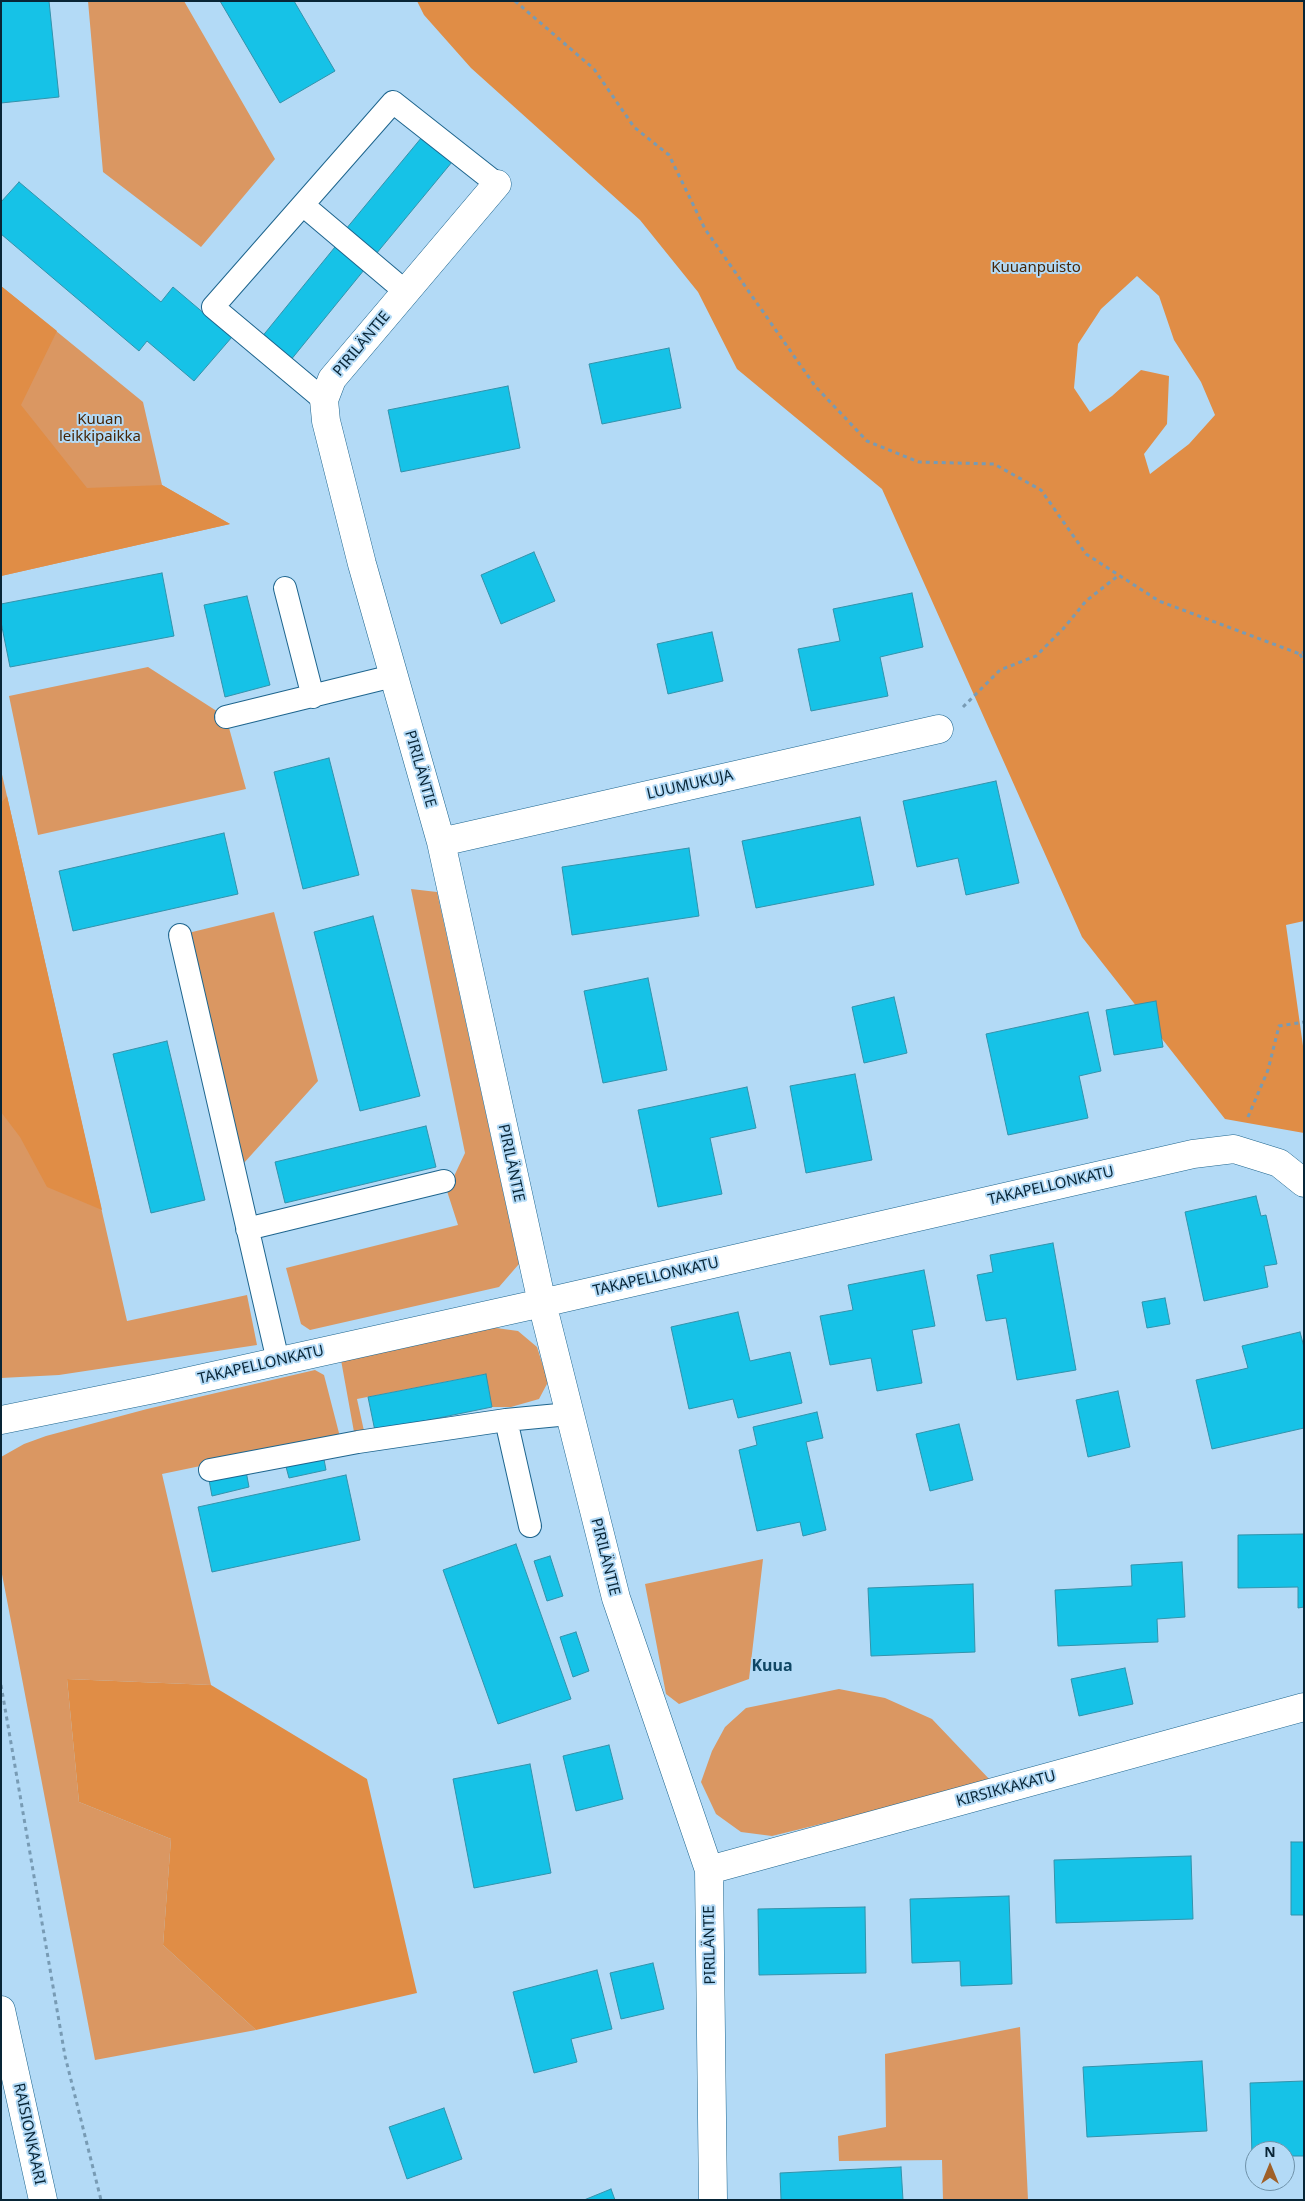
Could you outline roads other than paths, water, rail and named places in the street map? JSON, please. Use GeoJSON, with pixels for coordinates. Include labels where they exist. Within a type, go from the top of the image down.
{"type":"FeatureCollection","features":[{"type":"Feature","properties":{"kind":"street","name":"PIRILÄNTIE"},"geometry":{"type":"LineString","coordinates":[[496,184],[332,379],[324,400],[326,421],[355,536],[441,842],[542,1303],[616,1598],[708,1870],[713,2200]]}},
{"type":"Feature","properties":{"kind":"street","name":"LUUMUKUJA"},"geometry":{"type":"LineString","coordinates":[[441,842],[939,729]]}},
{"type":"Feature","properties":{"kind":"street","name":"TAKAPELLONKATU"},"geometry":{"type":"LineString","coordinates":[[1,1420],[154,1389],[542,1303],[1175,1158],[1234,1149],[1279,1163],[1304,1183]]}},
{"type":"Feature","properties":{"kind":"street","name":"KIRSIKKAKATU"},"geometry":{"type":"LineString","coordinates":[[708,1870],[1304,1707]]}},
{"type":"Feature","properties":{"kind":"street","name":"RAISIONKAARI"},"geometry":{"type":"LineString","coordinates":[[1,2010],[43,2200]]}},
{"type":"Feature","properties":{"kind":"lane"},"geometry":{"type":"LineString","coordinates":[[324,400],[213,307],[393,102],[496,184]]}},
{"type":"Feature","properties":{"kind":"lane"},"geometry":{"type":"LineString","coordinates":[[303,205],[406,292]]}},
{"type":"Feature","properties":{"kind":"lane"},"geometry":{"type":"LineString","coordinates":[[285,588],[313,697]]}},
{"type":"Feature","properties":{"kind":"lane"},"geometry":{"type":"LineString","coordinates":[[226,717],[394,676]]}},
{"type":"Feature","properties":{"kind":"lane"},"geometry":{"type":"LineString","coordinates":[[180,935],[278,1361]]}},
{"type":"Feature","properties":{"kind":"lane"},"geometry":{"type":"LineString","coordinates":[[247,1229],[444,1181]]}},
{"type":"Feature","properties":{"kind":"lane"},"geometry":{"type":"LineString","coordinates":[[210,1470],[358,1442],[506,1420],[569,1414]]}},
{"type":"Feature","properties":{"kind":"lane"},"geometry":{"type":"LineString","coordinates":[[506,1420],[530,1526]]}},
{"type":"Feature","properties":{"kind":"district","name":"Kuua"},"geometry":{"type":"Point","coordinates":[772,1666]}},
{"type":"Feature","properties":{"kind":"park label","name":"Kuuanpuisto"},"geometry":{"type":"Point","coordinates":[1036,268]}},
{"type":"Feature","properties":{"kind":"park label","name":"Kuuan leikkipaikka"},"geometry":{"type":"Point","coordinates":[100,428]}}]}
